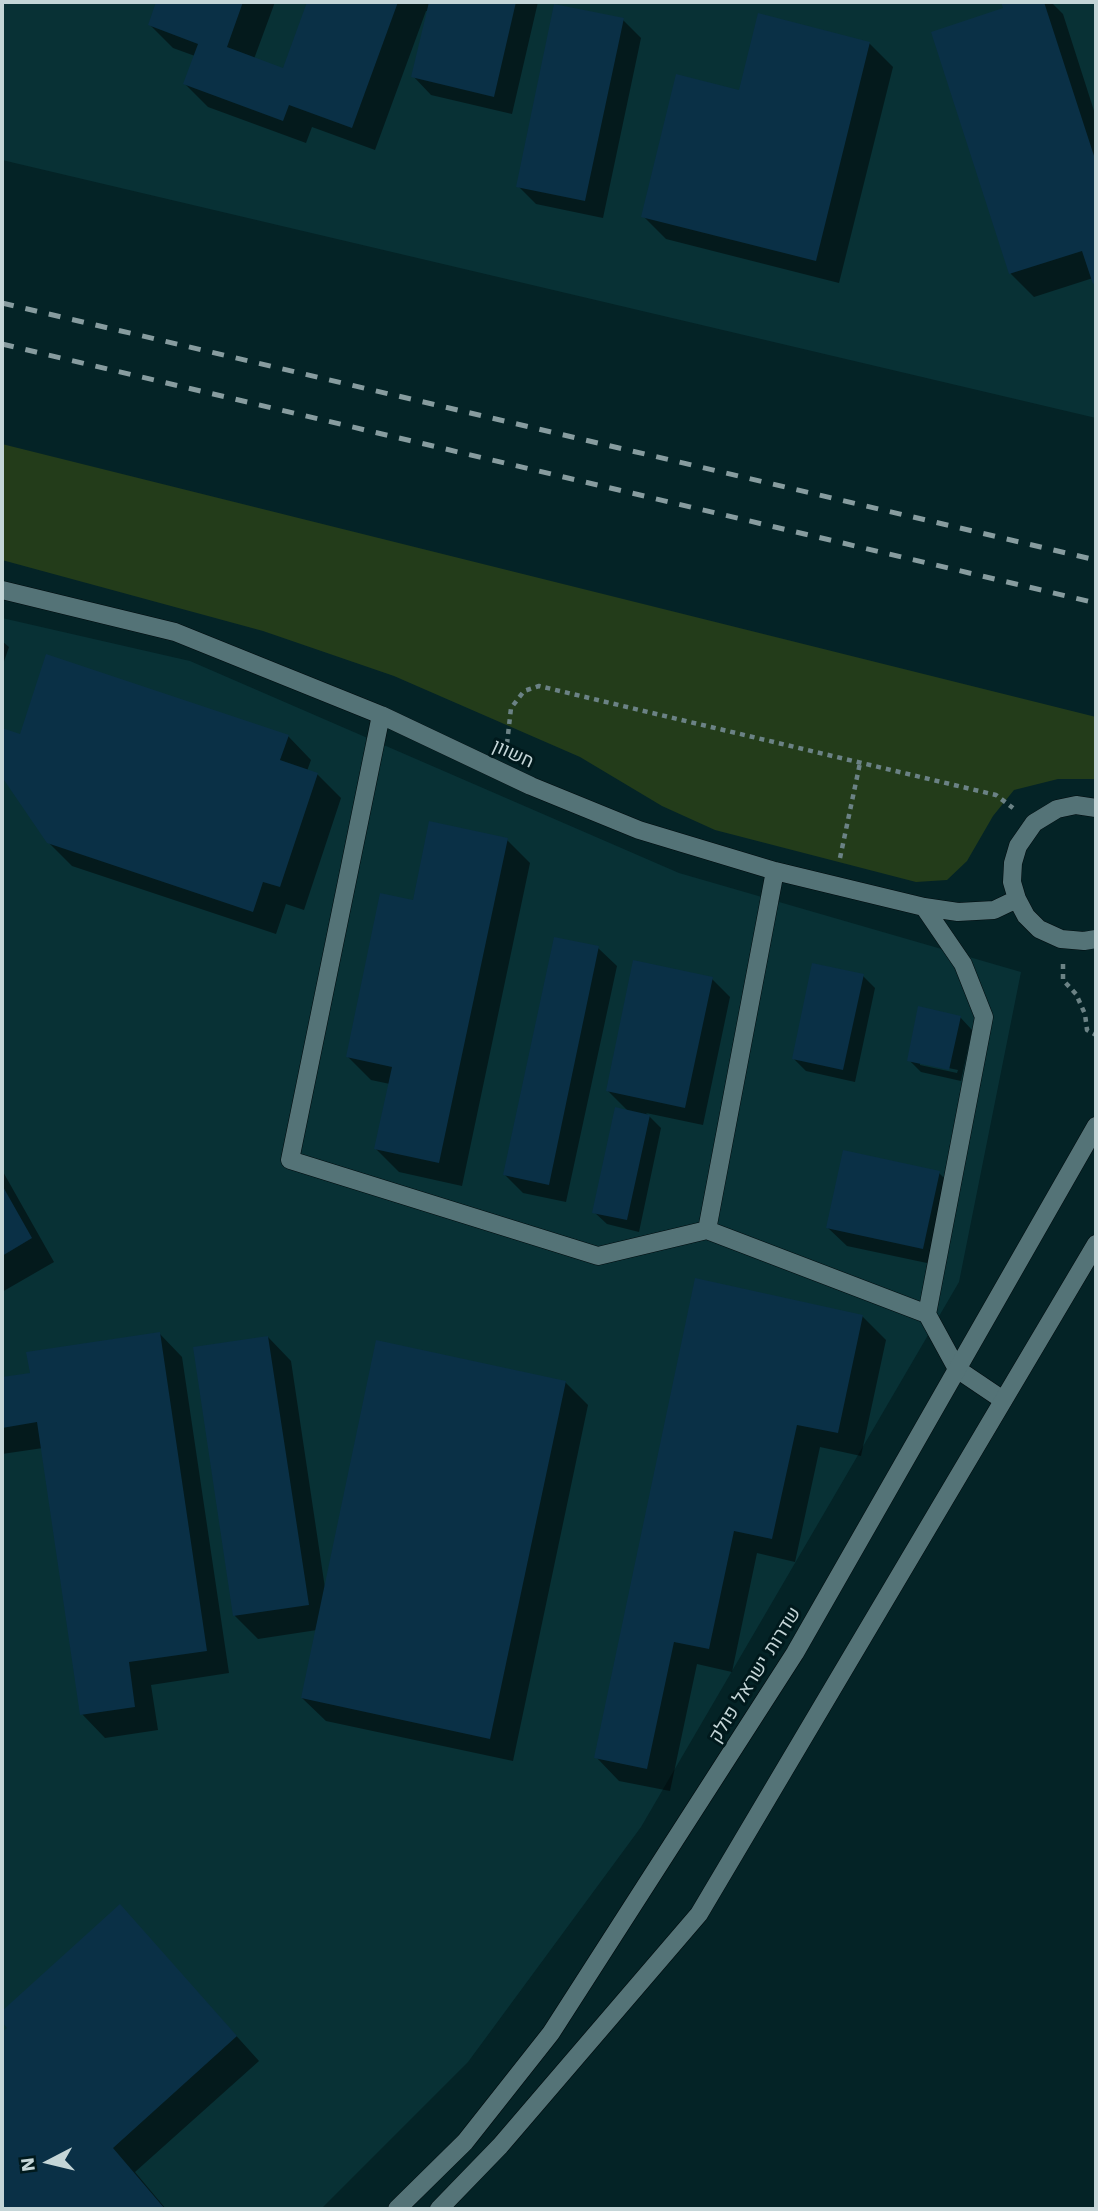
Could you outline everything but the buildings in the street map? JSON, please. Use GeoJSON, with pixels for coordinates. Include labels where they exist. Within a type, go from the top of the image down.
{"type":"FeatureCollection","features":[{"type":"Feature","properties":{"kind":"street","name":"חשוון"},"geometry":{"type":"LineString","coordinates":[[2,590],[175,632],[381,715],[503,773],[639,830],[775,871],[924,907],[958,912],[994,910],[1017,900]]}},
{"type":"Feature","properties":{"kind":"street"},"geometry":{"type":"LineString","coordinates":[[381,715],[290,1160],[598,1256],[707,1230],[927,1314]]}},
{"type":"Feature","properties":{"kind":"street"},"geometry":{"type":"LineString","coordinates":[[1096,808],[1076,805],[1057,809],[1034,823],[1018,846],[1013,863],[1017,900],[1026,916],[1040,929],[1061,939],[1096,939]]}},
{"type":"Feature","properties":{"kind":"street"},"geometry":{"type":"LineString","coordinates":[[707,1230],[775,871]]}},
{"type":"Feature","properties":{"kind":"street"},"geometry":{"type":"LineString","coordinates":[[924,907],[963,964],[984,1017],[927,1314],[957,1369],[1003,1400]]}},
{"type":"Feature","properties":{"kind":"street","name":"שדרות ישראל פולק"},"geometry":{"type":"LineString","coordinates":[[397,2209],[464,2142],[551,2033],[795,1653],[1096,1126]]}},
{"type":"Feature","properties":{"kind":"street"},"geometry":{"type":"LineString","coordinates":[[439,2209],[500,2146],[699,1914],[1096,1244]]}},
{"type":"Feature","properties":{"kind":"path"},"geometry":{"type":"LineString","coordinates":[[503,773],[511,708],[524,691],[539,686],[996,795],[1034,823]]}},
{"type":"Feature","properties":{"kind":"path"},"geometry":{"type":"LineString","coordinates":[[834,885],[860,763]]}},
{"type":"Feature","properties":{"kind":"path"},"geometry":{"type":"LineString","coordinates":[[1063,979],[1076,994],[1085,1014],[1087,1030],[1096,1035]]}},
{"type":"Feature","properties":{"kind":"shaded area"},"geometry":{"type":"Polygon","coordinates":[[[2,2],[1096,2],[1096,418],[2,160],[2,2]]]}},
{"type":"Feature","properties":{"kind":"shaded area"},"geometry":{"type":"Polygon","coordinates":[[[2,618],[190,661],[679,873],[1021,972],[959,1282],[641,1827],[468,2062],[321,2209],[2,2209],[2,618]]]}},
{"type":"Feature","properties":{"kind":"green space"},"geometry":{"type":"Polygon","coordinates":[[[2,444],[1096,717],[1096,779],[1058,779],[1014,790],[993,816],[967,861],[947,880],[916,882],[715,830],[662,806],[580,757],[394,676],[263,631],[2,560],[2,444]]]}},
{"type":"Feature","properties":{"kind":"railway"},"geometry":{"type":"LineString","coordinates":[[2,303],[1096,560]]}},
{"type":"Feature","properties":{"kind":"railway"},"geometry":{"type":"LineString","coordinates":[[2,344],[1096,603]]}}]}
